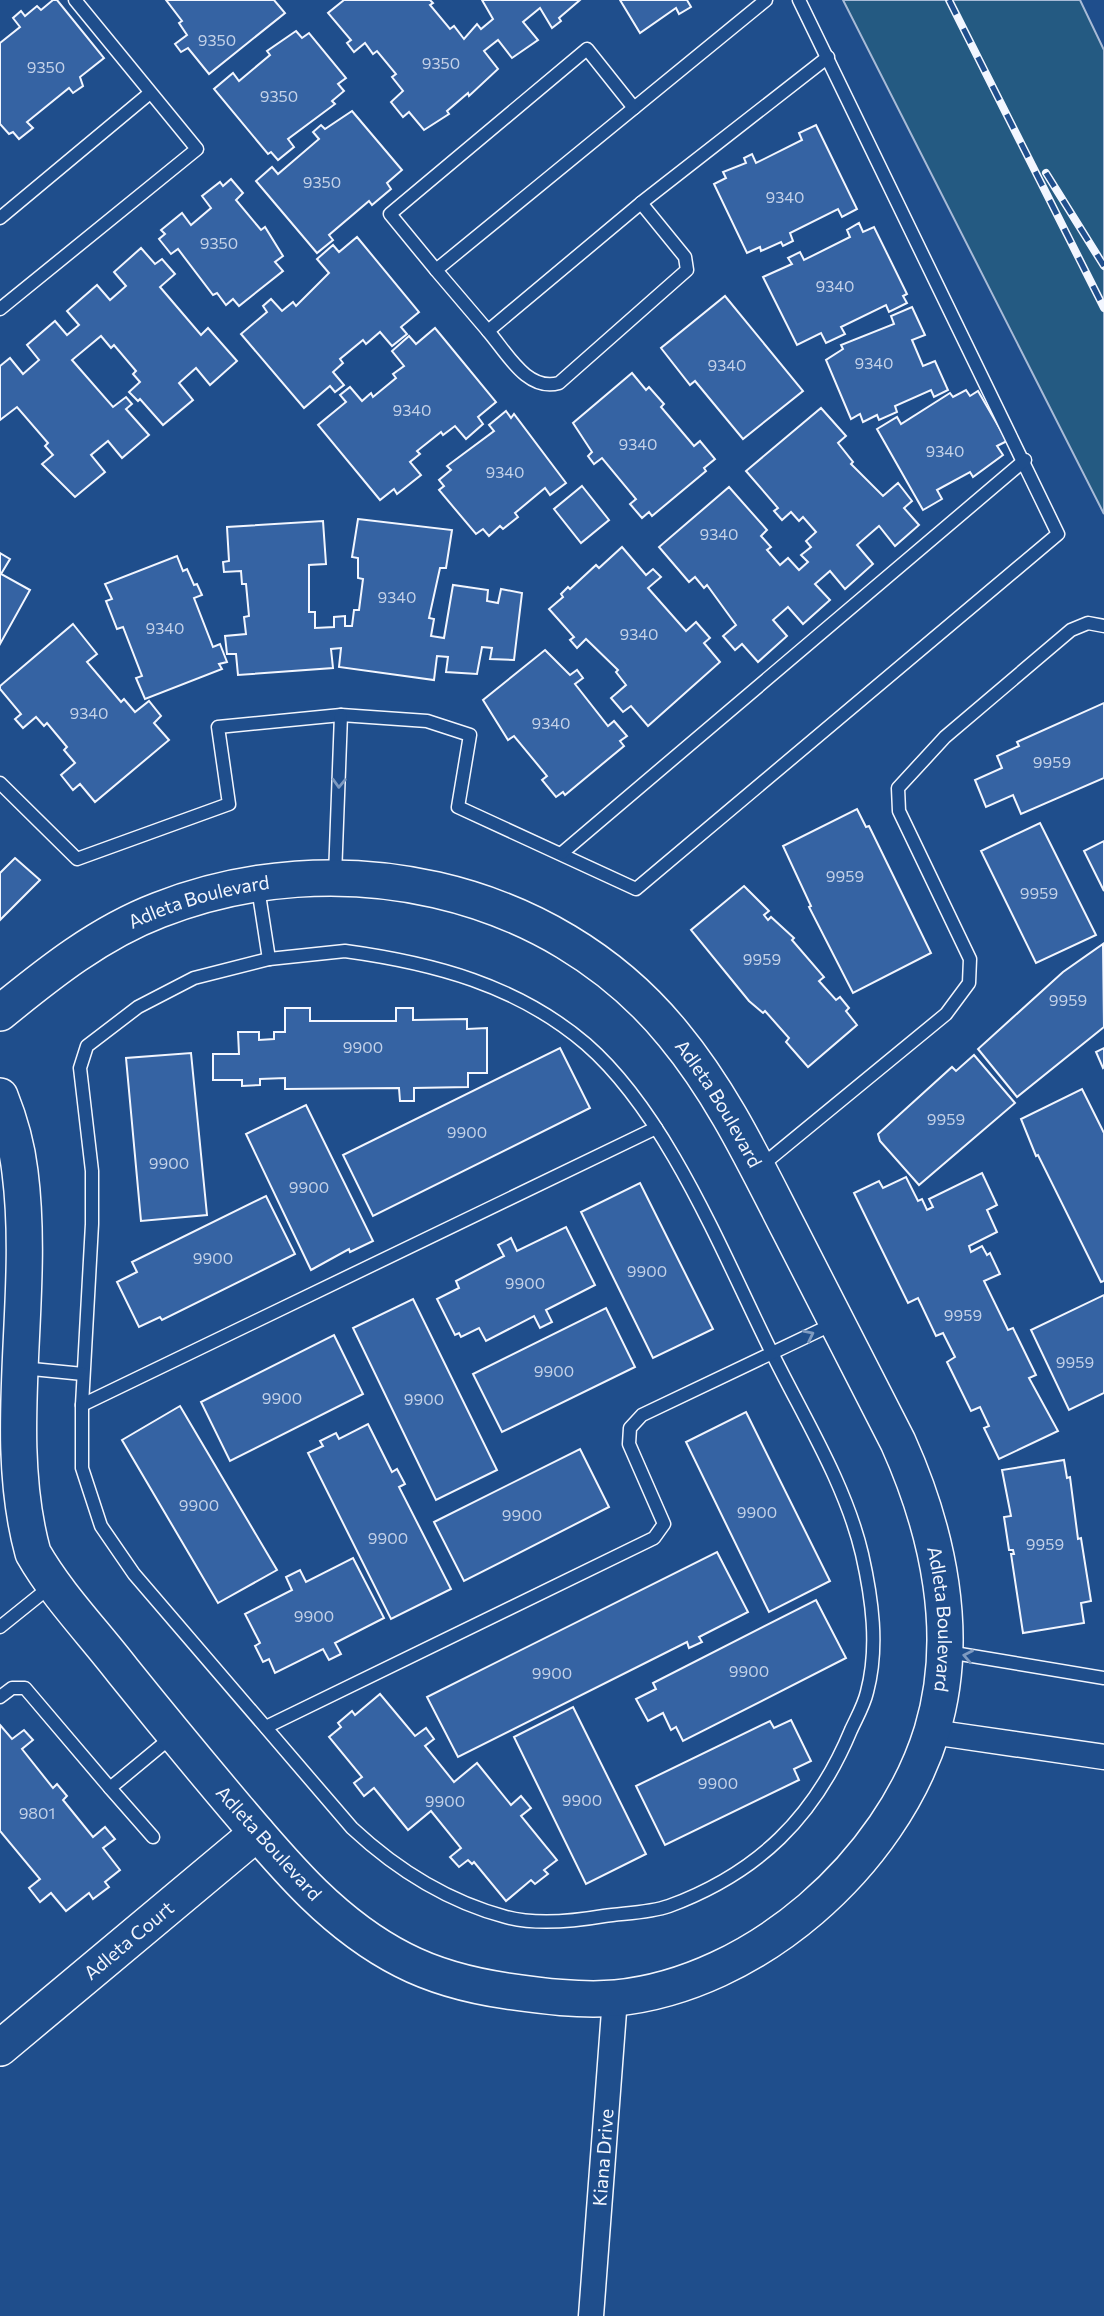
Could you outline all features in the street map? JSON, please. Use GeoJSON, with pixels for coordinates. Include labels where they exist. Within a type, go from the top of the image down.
{"type":"FeatureCollection","features":[{"type":"Feature","properties":{"kind":"street","name":"Adleta Boulevard"},"geometry":{"type":"LineString","coordinates":[[0,1013],[79,952],[117,929],[158,910],[257,881],[335,876],[426,886],[491,905],[573,947],[606,970],[671,1032],[701,1070],[727,1110],[836,1322],[916,1483],[936,1555],[943,1604],[944,1651],[932,1732],[910,1782],[885,1826],[845,1878],[782,1934],[719,1968],[661,1989],[615,1998],[548,1997],[475,1986],[405,1962],[350,1927],[306,1888],[174,1735],[54,1583],[32,1550],[11,1498],[3,1454],[20,1175],[11,1126],[0,1096]]}},
{"type":"Feature","properties":{"kind":"street"},"geometry":{"type":"LineString","coordinates":[[932,1732],[1104,1756]]}},
{"type":"Feature","properties":{"kind":"street","name":"Adleta Court"},"geometry":{"type":"LineString","coordinates":[[0,2048],[257,1833]]}},
{"type":"Feature","properties":{"kind":"street","name":"Kiana Drive"},"geometry":{"type":"LineString","coordinates":[[592,2316],[615,1998]]}},
{"type":"Feature","properties":{"kind":"lane"},"geometry":{"type":"LineString","coordinates":[[0,309],[197,149],[75,0]]}},
{"type":"Feature","properties":{"kind":"lane"},"geometry":{"type":"LineString","coordinates":[[436,270],[766,0]]}},
{"type":"Feature","properties":{"kind":"lane"},"geometry":{"type":"LineString","coordinates":[[0,783],[77,859],[229,804],[218,727],[341,715],[427,721],[470,735],[458,807],[636,889],[1058,534],[1025,460],[799,0]]}},
{"type":"Feature","properties":{"kind":"lane"},"geometry":{"type":"LineString","coordinates":[[634,108],[587,50],[390,214],[533,384],[546,387],[559,383],[687,270],[685,257],[641,203]]}},
{"type":"Feature","properties":{"kind":"lane"},"geometry":{"type":"LineString","coordinates":[[488,331],[641,203],[828,57]]}},
{"type":"Feature","properties":{"kind":"lane"},"geometry":{"type":"LineString","coordinates":[[0,218],[150,93]]}},
{"type":"Feature","properties":{"kind":"lane"},"geometry":{"type":"LineString","coordinates":[[562,853],[1025,460]]}},
{"type":"Feature","properties":{"kind":"lane"},"geometry":{"type":"LineString","coordinates":[[758,1169],[946,1014],[970,984],[970,959],[899,811],[898,788],[944,737],[1071,630],[1088,623],[1104,626]]}},
{"type":"Feature","properties":{"kind":"lane"},"geometry":{"type":"LineString","coordinates":[[335,876],[341,715]]}},
{"type":"Feature","properties":{"kind":"lane"},"geometry":{"type":"LineString","coordinates":[[257,881],[269,959]]}},
{"type":"Feature","properties":{"kind":"lane"},"geometry":{"type":"LineString","coordinates":[[345,951],[409,960],[467,976],[533,1006],[587,1045],[634,1095],[656,1128],[777,1351],[837,1483],[861,1550],[874,1619],[867,1692],[836,1766],[787,1835],[724,1882],[664,1908],[579,1920],[510,1918],[448,1897],[390,1863],[352,1828],[134,1574],[101,1526],[82,1468],[83,1374],[92,1224],[92,1171],[80,1069],[87,1046],[138,1007],[194,978],[269,959],[345,951]]}},
{"type":"Feature","properties":{"kind":"lane"},"geometry":{"type":"LineString","coordinates":[[82,1405],[656,1128]]}},
{"type":"Feature","properties":{"kind":"lane"},"geometry":{"type":"LineString","coordinates":[[266,1727],[654,1538],[664,1524],[629,1444],[630,1428],[642,1415],[836,1322]]}},
{"type":"Feature","properties":{"kind":"lane"},"geometry":{"type":"LineString","coordinates":[[8,1367],[83,1374]]}},
{"type":"Feature","properties":{"kind":"lane"},"geometry":{"type":"LineString","coordinates":[[0,1627],[54,1583]]}},
{"type":"Feature","properties":{"kind":"lane"},"geometry":{"type":"LineString","coordinates":[[944,1651],[1104,1678]]}},
{"type":"Feature","properties":{"kind":"lane"},"geometry":{"type":"LineString","coordinates":[[0,1697],[12,1688],[25,1688],[153,1838]]}},
{"type":"Feature","properties":{"kind":"lane"},"geometry":{"type":"LineString","coordinates":[[110,1787],[174,1735]]}},
{"type":"Feature","properties":{"kind":"shaded area"},"geometry":{"type":"Polygon","coordinates":[[[843,0],[1080,0],[1104,50],[1104,514],[843,0]]]}},
{"type":"Feature","properties":{"kind":"building"},"geometry":{"type":"Polygon","coordinates":[[[53,0],[57,0],[104,58],[80,77],[83,86],[73,93],[69,88],[27,122],[33,128],[19,139],[13,132],[9,134],[0,124],[0,43],[20,27],[13,18],[21,11],[25,16],[37,6],[41,10],[53,0]]]}},
{"type":"Feature","properties":{"kind":"building"},"geometry":{"type":"Polygon","coordinates":[[[166,0],[274,0],[285,13],[209,74],[188,48],[181,52],[175,44],[187,35],[179,23],[182,21],[166,0]]]}},
{"type":"Feature","properties":{"kind":"building"},"geometry":{"type":"Polygon","coordinates":[[[344,0],[430,0],[433,3],[430,5],[450,29],[454,26],[464,39],[477,24],[481,29],[493,19],[482,0],[580,0],[559,18],[561,21],[552,28],[540,8],[523,22],[538,40],[512,58],[498,40],[484,51],[498,69],[469,96],[468,93],[447,111],[449,114],[424,130],[409,112],[403,117],[391,102],[403,91],[392,77],[396,74],[377,51],[373,54],[365,43],[354,52],[347,43],[351,40],[328,13],[344,0]]]}},
{"type":"Feature","properties":{"kind":"building"},"geometry":{"type":"Polygon","coordinates":[[[620,0],[687,0],[691,7],[679,14],[676,8],[640,33],[620,0]]]}},
{"type":"Feature","properties":{"kind":"building"},"geometry":{"type":"Polygon","coordinates":[[[296,31],[302,38],[309,33],[346,78],[338,84],[344,91],[332,101],[335,104],[288,139],[294,147],[278,160],[271,152],[268,154],[214,89],[233,73],[239,81],[270,55],[267,51],[296,31]]]}},
{"type":"Feature","properties":{"kind":"building"},"geometry":{"type":"Polygon","coordinates":[[[352,111],[402,170],[387,183],[391,189],[372,205],[369,201],[329,235],[333,240],[317,253],[256,181],[272,167],[278,174],[319,139],[313,132],[321,125],[325,129],[352,111]]]}},
{"type":"Feature","properties":{"kind":"building"},"geometry":{"type":"Polygon","coordinates":[[[816,125],[857,209],[842,217],[838,209],[790,233],[793,241],[783,246],[781,242],[761,251],[760,247],[747,253],[714,184],[726,178],[723,172],[746,163],[744,158],[752,154],[756,163],[802,140],[799,133],[816,125]]]}},
{"type":"Feature","properties":{"kind":"building"},"geometry":{"type":"Polygon","coordinates":[[[231,179],[243,193],[236,200],[261,230],[265,227],[283,256],[275,262],[283,271],[239,306],[233,299],[226,305],[217,293],[213,295],[178,249],[171,254],[159,239],[165,234],[161,230],[182,213],[191,225],[211,208],[202,196],[220,182],[223,186],[231,179]]]}},
{"type":"Feature","properties":{"kind":"building"},"geometry":{"type":"Polygon","coordinates":[[[859,223],[863,232],[874,227],[907,294],[903,296],[907,303],[889,312],[886,305],[841,327],[845,334],[826,343],[821,333],[797,345],[763,277],[792,264],[788,258],[800,252],[804,260],[850,237],[847,230],[859,223]]]}},
{"type":"Feature","properties":{"kind":"building"},"geometry":{"type":"Polygon","coordinates":[[[357,237],[419,312],[401,327],[407,334],[392,346],[380,332],[366,344],[363,340],[340,359],[343,363],[333,372],[344,385],[335,392],[330,386],[304,408],[241,334],[267,312],[263,306],[271,299],[282,311],[293,302],[296,306],[329,273],[317,259],[333,245],[339,252],[357,237]]]}},
{"type":"Feature","properties":{"kind":"building"},"geometry":{"type":"Polygon","coordinates":[[[141,248],[155,264],[162,259],[175,274],[160,287],[201,335],[208,328],[237,361],[210,385],[196,368],[179,383],[193,400],[163,425],[140,399],[138,401],[129,392],[140,382],[133,374],[136,371],[114,345],[111,348],[101,336],[72,360],[113,407],[126,397],[132,404],[126,409],[149,435],[122,458],[108,441],[91,455],[105,472],[75,497],[42,464],[53,455],[45,446],[48,443],[17,407],[0,420],[0,366],[10,358],[23,374],[39,360],[27,345],[55,321],[67,335],[79,325],[67,311],[97,285],[110,300],[126,286],[114,272],[141,248]]]}},
{"type":"Feature","properties":{"kind":"building"},"geometry":{"type":"Polygon","coordinates":[[[725,296],[803,391],[743,439],[695,381],[690,385],[661,348],[725,296]]]}},
{"type":"Feature","properties":{"kind":"building"},"geometry":{"type":"Polygon","coordinates":[[[912,307],[925,335],[912,340],[923,366],[935,361],[948,390],[934,397],[931,390],[895,406],[897,412],[879,420],[877,415],[863,422],[860,414],[851,419],[826,360],[843,349],[841,345],[894,324],[891,316],[912,307]]]}},
{"type":"Feature","properties":{"kind":"building"},"geometry":{"type":"Polygon","coordinates":[[[435,328],[496,402],[478,417],[483,424],[466,439],[455,426],[443,435],[441,432],[417,451],[420,454],[410,462],[421,475],[397,494],[394,489],[380,500],[318,425],[346,402],[340,395],[350,387],[362,401],[371,393],[373,397],[396,378],[393,374],[404,366],[392,351],[409,336],[416,344],[435,328]]]}},
{"type":"Feature","properties":{"kind":"building"},"geometry":{"type":"Polygon","coordinates":[[[632,373],[646,390],[649,387],[664,404],[661,407],[694,446],[700,441],[715,459],[704,468],[706,471],[652,516],[649,512],[642,518],[630,504],[636,499],[602,458],[594,464],[588,456],[592,452],[573,423],[632,373]]]}},
{"type":"Feature","properties":{"kind":"building"},"geometry":{"type":"Polygon","coordinates":[[[966,390],[970,396],[978,391],[1007,441],[997,446],[1003,455],[973,477],[970,472],[937,490],[942,499],[923,510],[877,429],[897,417],[901,424],[950,393],[953,397],[966,390]]]}},
{"type":"Feature","properties":{"kind":"building"},"geometry":{"type":"Polygon","coordinates":[[[821,408],[846,436],[838,443],[853,462],[851,464],[883,496],[898,483],[912,501],[904,508],[919,525],[895,546],[879,526],[857,545],[873,564],[845,589],[830,571],[815,584],[830,600],[803,624],[788,607],[773,620],[787,636],[758,662],[742,644],[735,650],[723,636],[736,625],[707,585],[704,588],[695,577],[689,582],[659,547],[729,487],[767,530],[761,536],[771,547],[767,550],[780,565],[788,558],[799,570],[808,562],[801,555],[811,547],[806,541],[816,532],[803,517],[799,521],[791,512],[782,520],[774,511],[778,508],[746,471],[821,408]]]}},
{"type":"Feature","properties":{"kind":"building"},"geometry":{"type":"Polygon","coordinates":[[[506,411],[511,418],[514,414],[566,483],[550,495],[545,488],[515,513],[518,517],[503,529],[500,526],[489,536],[483,529],[476,534],[439,490],[444,486],[439,480],[451,470],[447,466],[494,431],[489,425],[506,411]]]}},
{"type":"Feature","properties":{"kind":"building"},"geometry":{"type":"Polygon","coordinates":[[[582,486],[609,520],[581,543],[554,509],[582,486]]]}},
{"type":"Feature","properties":{"kind":"building"},"geometry":{"type":"Polygon","coordinates":[[[358,519],[452,530],[446,568],[440,568],[429,618],[434,619],[431,636],[444,638],[453,585],[488,590],[487,601],[498,603],[501,589],[522,593],[514,660],[490,659],[492,648],[482,647],[477,674],[446,672],[448,657],[437,656],[434,680],[339,667],[341,648],[331,649],[333,668],[238,675],[236,654],[227,654],[225,636],[246,634],[244,617],[249,616],[246,584],[242,584],[241,571],[224,572],[223,562],[229,561],[227,527],[323,521],[326,564],[309,565],[309,612],[315,612],[315,628],[334,627],[334,617],[345,616],[345,626],[352,626],[354,610],[359,610],[363,579],[358,578],[358,558],[352,557],[358,519]]]}},
{"type":"Feature","properties":{"kind":"building"},"geometry":{"type":"Polygon","coordinates":[[[622,547],[646,575],[653,569],[661,577],[648,588],[686,631],[696,622],[710,638],[704,643],[720,662],[648,726],[631,706],[623,712],[611,698],[626,685],[616,672],[618,670],[586,639],[577,648],[570,640],[574,637],[549,609],[563,597],[561,594],[568,587],[570,589],[596,565],[599,568],[622,547]]]}},
{"type":"Feature","properties":{"kind":"building"},"geometry":{"type":"Polygon","coordinates":[[[0,553],[10,559],[1,574],[30,590],[0,644],[0,553]]]}},
{"type":"Feature","properties":{"kind":"building"},"geometry":{"type":"Polygon","coordinates":[[[177,556],[183,571],[187,569],[202,595],[194,598],[213,647],[220,644],[227,662],[219,664],[222,669],[145,699],[136,678],[142,676],[123,627],[117,629],[106,601],[112,599],[105,584],[177,556]]]}},
{"type":"Feature","properties":{"kind":"building"},"geometry":{"type":"Polygon","coordinates":[[[73,624],[97,654],[87,662],[121,702],[124,699],[135,712],[149,701],[161,716],[154,723],[169,740],[95,802],[80,784],[73,790],[61,775],[75,763],[64,750],[67,747],[47,723],[44,726],[36,717],[23,728],[15,719],[21,714],[0,689],[0,686],[73,624]]]}},
{"type":"Feature","properties":{"kind":"building"},"geometry":{"type":"Polygon","coordinates":[[[545,650],[570,675],[577,670],[583,678],[575,684],[608,726],[614,721],[627,736],[620,741],[624,746],[565,795],[563,792],[556,797],[542,780],[547,776],[514,736],[508,740],[483,700],[545,650]]]}},
{"type":"Feature","properties":{"kind":"building"},"geometry":{"type":"Polygon","coordinates":[[[1104,703],[1104,778],[1021,814],[1013,795],[986,807],[975,780],[1002,768],[997,756],[1019,746],[1017,742],[1104,703]]]}},
{"type":"Feature","properties":{"kind":"building"},"geometry":{"type":"Polygon","coordinates":[[[857,809],[866,827],[869,826],[931,953],[853,993],[809,907],[811,906],[783,846],[857,809]]]}},
{"type":"Feature","properties":{"kind":"building"},"geometry":{"type":"Polygon","coordinates":[[[1040,823],[1096,935],[1036,963],[981,851],[1040,823]]]}},
{"type":"Feature","properties":{"kind":"building"},"geometry":{"type":"Polygon","coordinates":[[[1104,841],[1104,891],[1084,851],[1104,841]]]}},
{"type":"Feature","properties":{"kind":"building"},"geometry":{"type":"Polygon","coordinates":[[[15,858],[40,880],[0,920],[0,873],[15,858]]]}},
{"type":"Feature","properties":{"kind":"building"},"geometry":{"type":"Polygon","coordinates":[[[744,886],[769,911],[764,915],[768,920],[771,917],[794,938],[792,940],[824,977],[819,981],[836,1000],[840,997],[849,1008],[846,1011],[857,1025],[808,1067],[786,1042],[789,1038],[765,1011],[763,1013],[749,1001],[691,930],[744,886]]]}},
{"type":"Feature","properties":{"kind":"building"},"geometry":{"type":"Polygon","coordinates":[[[1103,944],[1104,1027],[1017,1097],[978,1049],[1063,972],[1103,944]]]}},
{"type":"Feature","properties":{"kind":"building"},"geometry":{"type":"Polygon","coordinates":[[[285,1008],[310,1008],[310,1021],[396,1021],[396,1008],[413,1008],[413,1020],[467,1019],[467,1029],[487,1028],[487,1073],[468,1073],[468,1087],[414,1088],[414,1101],[400,1101],[399,1088],[285,1089],[285,1078],[260,1079],[260,1085],[242,1086],[242,1080],[213,1080],[213,1054],[239,1054],[238,1032],[259,1032],[259,1040],[274,1039],[274,1032],[285,1032],[285,1008]]]}},
{"type":"Feature","properties":{"kind":"building"},"geometry":{"type":"Polygon","coordinates":[[[560,1048],[590,1108],[373,1216],[343,1155],[560,1048]]]}},
{"type":"Feature","properties":{"kind":"building"},"geometry":{"type":"Polygon","coordinates":[[[1104,1048],[1104,1067],[1103,1068],[1096,1052],[1104,1048]]]}},
{"type":"Feature","properties":{"kind":"building"},"geometry":{"type":"Polygon","coordinates":[[[191,1053],[207,1215],[141,1221],[126,1058],[191,1053]]]}},
{"type":"Feature","properties":{"kind":"building"},"geometry":{"type":"Polygon","coordinates":[[[974,1055],[1015,1103],[919,1185],[880,1141],[878,1134],[952,1067],[956,1071],[974,1055]]]}},
{"type":"Feature","properties":{"kind":"building"},"geometry":{"type":"Polygon","coordinates":[[[1082,1089],[1104,1133],[1104,1281],[1101,1282],[1038,1155],[1036,1156],[1021,1119],[1082,1089]]]}},
{"type":"Feature","properties":{"kind":"building"},"geometry":{"type":"Polygon","coordinates":[[[306,1105],[373,1241],[350,1252],[349,1249],[311,1270],[246,1134],[306,1105]]]}},
{"type":"Feature","properties":{"kind":"building"},"geometry":{"type":"Polygon","coordinates":[[[982,1173],[997,1205],[987,1210],[997,1232],[969,1246],[971,1252],[982,1246],[987,1255],[990,1253],[1000,1274],[984,1281],[1008,1330],[1013,1328],[1036,1375],[1029,1378],[1058,1431],[999,1459],[984,1428],[989,1426],[980,1407],[971,1411],[947,1362],[955,1357],[943,1333],[936,1336],[918,1298],[908,1303],[854,1193],[879,1181],[883,1188],[906,1177],[918,1201],[922,1199],[927,1210],[933,1207],[929,1199],[982,1173]]]}},
{"type":"Feature","properties":{"kind":"building"},"geometry":{"type":"Polygon","coordinates":[[[640,1183],[713,1329],[653,1358],[581,1212],[640,1183]]]}},
{"type":"Feature","properties":{"kind":"building"},"geometry":{"type":"Polygon","coordinates":[[[266,1196],[295,1254],[162,1320],[160,1317],[139,1327],[117,1282],[137,1272],[132,1262],[266,1196]]]}},
{"type":"Feature","properties":{"kind":"building"},"geometry":{"type":"Polygon","coordinates":[[[566,1227],[595,1285],[546,1310],[552,1322],[540,1328],[534,1316],[486,1341],[479,1328],[461,1337],[459,1333],[455,1335],[437,1299],[459,1288],[456,1281],[504,1256],[498,1245],[511,1238],[517,1251],[566,1227]]]}},
{"type":"Feature","properties":{"kind":"building"},"geometry":{"type":"Polygon","coordinates":[[[1104,1295],[1104,1393],[1069,1410],[1031,1330],[1104,1295]]]}},
{"type":"Feature","properties":{"kind":"building"},"geometry":{"type":"Polygon","coordinates":[[[413,1299],[497,1470],[436,1500],[353,1328],[413,1299]]]}},
{"type":"Feature","properties":{"kind":"building"},"geometry":{"type":"Polygon","coordinates":[[[606,1308],[635,1367],[502,1432],[473,1374],[606,1308]]]}},
{"type":"Feature","properties":{"kind":"building"},"geometry":{"type":"Polygon","coordinates":[[[334,1335],[363,1394],[230,1461],[201,1402],[334,1335]]]}},
{"type":"Feature","properties":{"kind":"building"},"geometry":{"type":"Polygon","coordinates":[[[180,1406],[277,1570],[218,1603],[122,1440],[180,1406]]]}},
{"type":"Feature","properties":{"kind":"building"},"geometry":{"type":"Polygon","coordinates":[[[746,1412],[830,1581],[769,1612],[686,1442],[746,1412]]]}},
{"type":"Feature","properties":{"kind":"building"},"geometry":{"type":"Polygon","coordinates":[[[368,1424],[392,1472],[397,1469],[405,1484],[399,1487],[451,1589],[391,1619],[308,1453],[323,1446],[320,1441],[336,1433],[339,1439],[368,1424]]]}},
{"type":"Feature","properties":{"kind":"building"},"geometry":{"type":"Polygon","coordinates":[[[580,1449],[609,1507],[464,1581],[434,1522],[580,1449]]]}},
{"type":"Feature","properties":{"kind":"building"},"geometry":{"type":"Polygon","coordinates":[[[1064,1460],[1067,1478],[1070,1477],[1078,1539],[1081,1538],[1091,1601],[1081,1603],[1084,1623],[1023,1633],[1011,1554],[1014,1554],[1013,1550],[1009,1550],[1004,1517],[1011,1516],[1002,1470],[1064,1460]]]}},
{"type":"Feature","properties":{"kind":"building"},"geometry":{"type":"Polygon","coordinates":[[[717,1552],[748,1612],[699,1637],[702,1642],[689,1648],[687,1642],[458,1757],[427,1697],[717,1552]]]}},
{"type":"Feature","properties":{"kind":"building"},"geometry":{"type":"Polygon","coordinates":[[[353,1558],[384,1618],[335,1643],[341,1654],[329,1660],[323,1649],[275,1673],[269,1659],[263,1662],[255,1646],[260,1643],[245,1614],[292,1590],[286,1577],[300,1570],[306,1582],[353,1558]]]}},
{"type":"Feature","properties":{"kind":"building"},"geometry":{"type":"Polygon","coordinates":[[[816,1600],[846,1658],[683,1741],[676,1727],[671,1730],[663,1713],[648,1721],[636,1699],[656,1689],[653,1683],[816,1600]]]}},
{"type":"Feature","properties":{"kind":"building"},"geometry":{"type":"Polygon","coordinates":[[[380,1694],[415,1736],[426,1728],[434,1739],[425,1746],[454,1782],[477,1763],[511,1805],[521,1796],[531,1808],[521,1816],[557,1860],[544,1870],[548,1874],[535,1884],[531,1880],[506,1901],[474,1862],[472,1864],[468,1860],[459,1867],[450,1857],[461,1848],[431,1811],[408,1830],[374,1788],[364,1796],[354,1783],[362,1777],[329,1737],[341,1727],[338,1723],[352,1711],[355,1715],[380,1694]]]}},
{"type":"Feature","properties":{"kind":"building"},"geometry":{"type":"Polygon","coordinates":[[[573,1707],[646,1854],[586,1884],[514,1737],[573,1707]]]}},
{"type":"Feature","properties":{"kind":"building"},"geometry":{"type":"Polygon","coordinates":[[[791,1720],[811,1761],[794,1769],[799,1780],[665,1845],[636,1786],[770,1721],[774,1728],[791,1720]]]}},
{"type":"Feature","properties":{"kind":"building"},"geometry":{"type":"Polygon","coordinates":[[[0,1725],[12,1739],[24,1730],[33,1740],[22,1749],[53,1788],[57,1784],[67,1796],[63,1800],[93,1837],[105,1827],[115,1839],[103,1848],[120,1870],[105,1882],[109,1887],[93,1899],[89,1893],[66,1911],[51,1893],[40,1902],[29,1888],[40,1879],[0,1831],[0,1725]]]}},
{"type":"Feature","properties":{"kind":"railway"},"geometry":{"type":"LineString","coordinates":[[949,0],[1104,308]]}},
{"type":"Feature","properties":{"kind":"railway"},"geometry":{"type":"LineString","coordinates":[[1046,173],[1104,266]]}}]}
